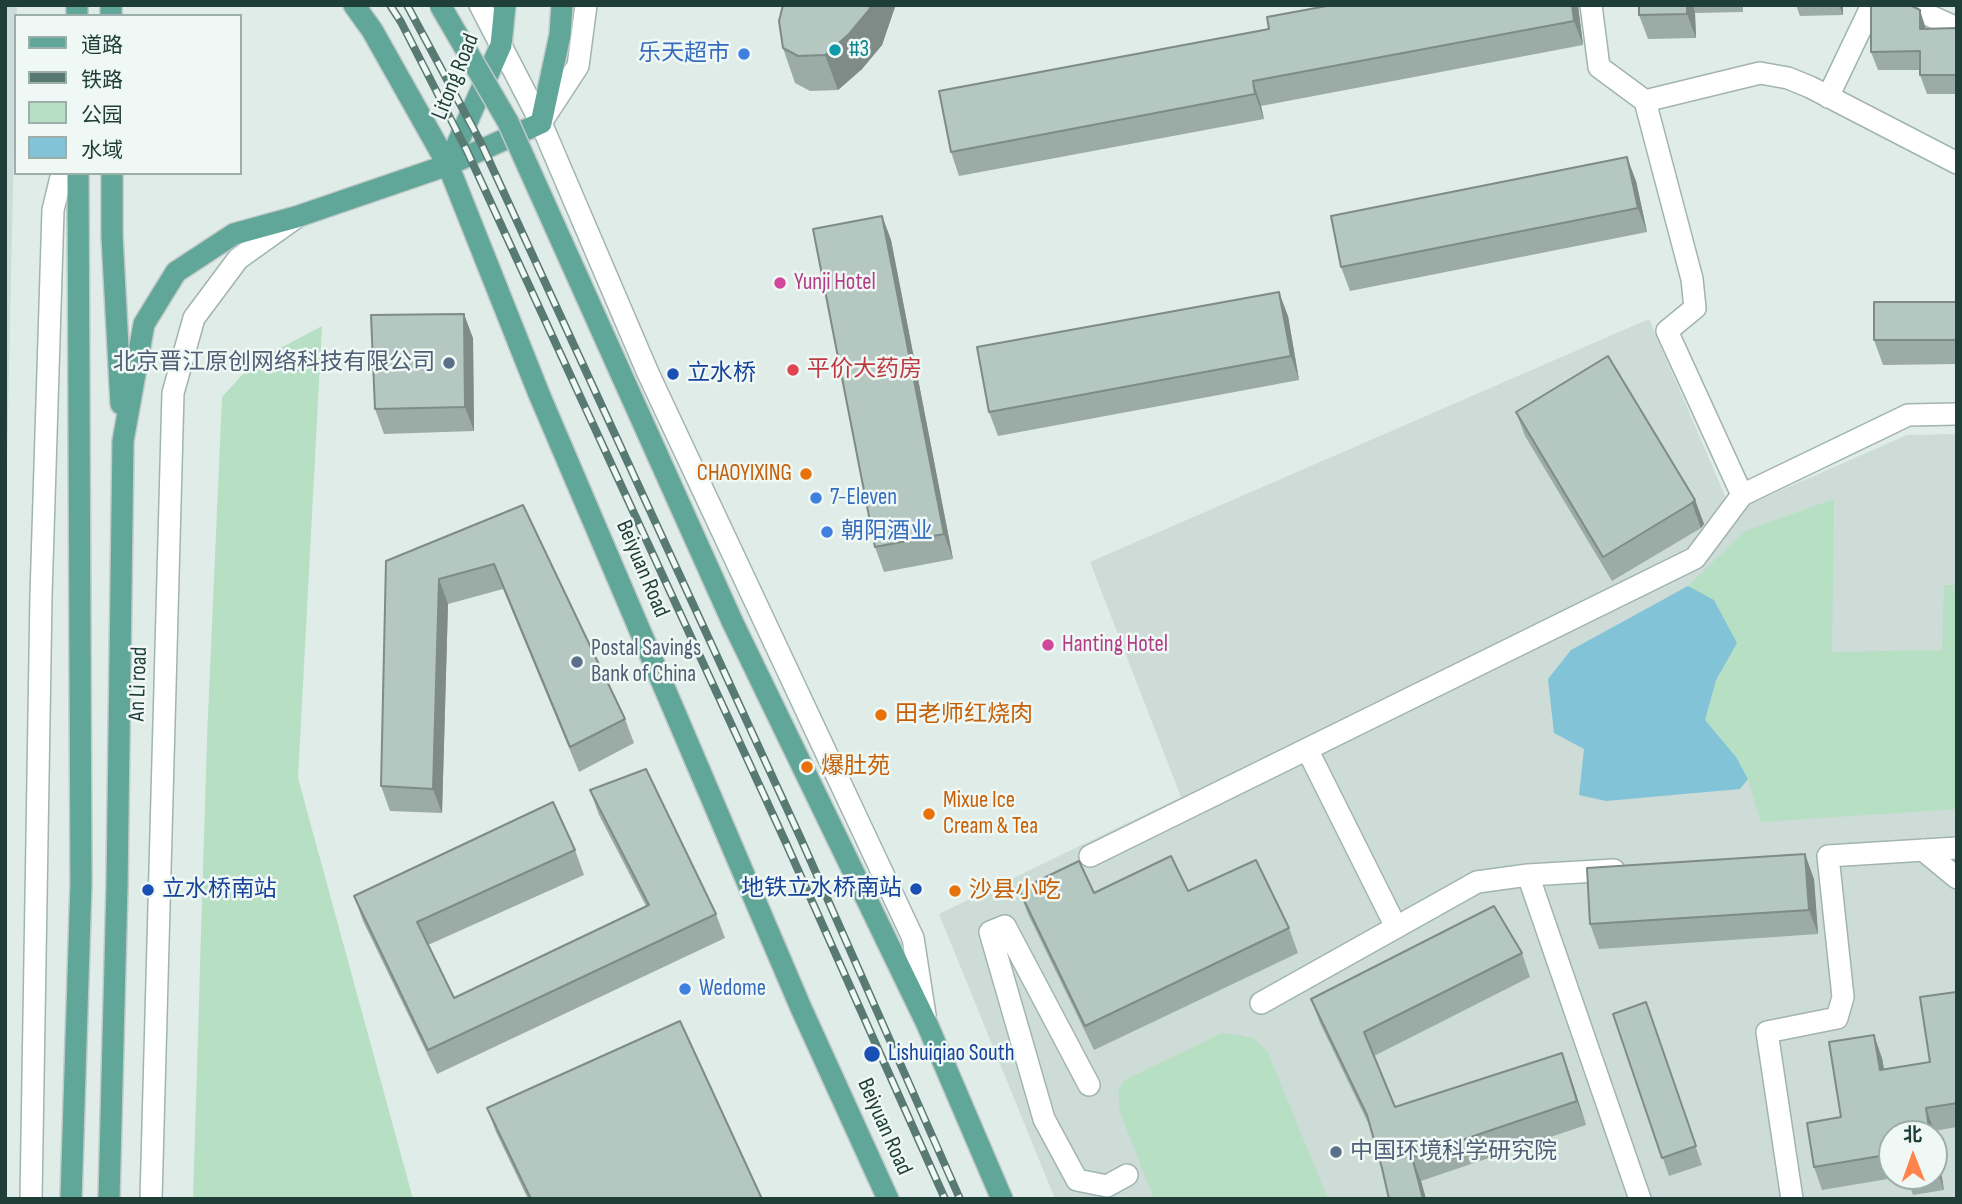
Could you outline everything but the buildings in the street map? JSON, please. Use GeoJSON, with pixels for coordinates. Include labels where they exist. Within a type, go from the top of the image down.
{"type":"FeatureCollection","features":[{"type":"Feature","properties":{"kind":"main road","name":"Beiyuan Road"},"geometry":{"type":"LineString","coordinates":[[354,5],[372,30],[448,165],[566,457],[801,1008],[888,1199]]}},
{"type":"Feature","properties":{"kind":"main road"},"geometry":{"type":"LineString","coordinates":[[440,5],[508,122],[732,621],[927,1024],[1002,1199]]}},
{"type":"Feature","properties":{"kind":"main road","name":"Litong Road"},"geometry":{"type":"LineString","coordinates":[[448,165],[500,45],[505,5]]}},
{"type":"Feature","properties":{"kind":"main road"},"geometry":{"type":"LineString","coordinates":[[541,123],[560,36],[562,5]]}},
{"type":"Feature","properties":{"kind":"main road","name":"An Li road"},"geometry":{"type":"LineString","coordinates":[[123,441],[145,324],[176,272],[234,234],[296,217],[448,165],[541,123]]}},
{"type":"Feature","properties":{"kind":"main road"},"geometry":{"type":"LineString","coordinates":[[71,1199],[81,883],[78,175]]}},
{"type":"Feature","properties":{"kind":"main road","name":"An Li road"},"geometry":{"type":"LineString","coordinates":[[109,1199],[117,886],[123,441],[112,236],[112,175]]}},
{"type":"Feature","properties":{"kind":"street"},"geometry":{"type":"LineString","coordinates":[[480,5],[541,123],[648,373],[914,938],[927,1024]]}},
{"type":"Feature","properties":{"kind":"street"},"geometry":{"type":"LineString","coordinates":[[541,123],[578,66],[586,5]]}},
{"type":"Feature","properties":{"kind":"street"},"geometry":{"type":"LineString","coordinates":[[1591,5],[1599,66],[1645,101],[1692,279],[1695,308],[1667,331],[1742,495]]}},
{"type":"Feature","properties":{"kind":"street"},"geometry":{"type":"LineString","coordinates":[[1828,97],[1872,5]]}},
{"type":"Feature","properties":{"kind":"street"},"geometry":{"type":"LineString","coordinates":[[1906,5],[1957,28]]}},
{"type":"Feature","properties":{"kind":"street"},"geometry":{"type":"LineString","coordinates":[[1645,101],[1760,73],[1788,78],[1957,163]]}},
{"type":"Feature","properties":{"kind":"street"},"geometry":{"type":"LineString","coordinates":[[31,1199],[41,596],[53,210],[62,175]]}},
{"type":"Feature","properties":{"kind":"street","name":"An Li road"},"geometry":{"type":"LineString","coordinates":[[151,1199],[173,393],[194,318],[238,259],[296,217]]}},
{"type":"Feature","properties":{"kind":"street"},"geometry":{"type":"LineString","coordinates":[[1090,856],[1695,558],[1742,495],[1908,415],[1957,414]]}},
{"type":"Feature","properties":{"kind":"street"},"geometry":{"type":"LineString","coordinates":[[1307,749],[1396,927]]}},
{"type":"Feature","properties":{"kind":"street"},"geometry":{"type":"LineString","coordinates":[[1792,1199],[1768,1032],[1837,1018],[1843,997],[1821,856],[1957,848]]}},
{"type":"Feature","properties":{"kind":"street"},"geometry":{"type":"LineString","coordinates":[[1923,850],[1957,877]]}},
{"type":"Feature","properties":{"kind":"street"},"geometry":{"type":"LineString","coordinates":[[1261,1003],[1477,882],[1528,875],[1637,868]]}},
{"type":"Feature","properties":{"kind":"street"},"geometry":{"type":"LineString","coordinates":[[1528,875],[1640,1199]]}},
{"type":"Feature","properties":{"kind":"street"},"geometry":{"type":"LineString","coordinates":[[1088,1085],[1005,926],[990,932],[1044,1119],[1077,1180],[1107,1186],[1127,1175]]}},
{"type":"Feature","properties":{"kind":"shaded area"},"geometry":{"type":"Polygon","coordinates":[[[5,5],[17,5],[17,14],[14,14],[14,141],[5,550],[5,5]]]}},
{"type":"Feature","properties":{"kind":"shaded area","name":"中国环境科学研究院"},"geometry":{"type":"Polygon","coordinates":[[[1649,319],[1732,512],[1907,435],[1957,434],[1957,1199],[1055,1199],[939,914],[1181,797],[1090,562],[1649,319]]]}},
{"type":"Feature","properties":{"kind":"green space"},"geometry":{"type":"Polygon","coordinates":[[[322,326],[298,778],[413,1199],[193,1199],[207,738],[222,397],[254,362],[322,326]]]}},
{"type":"Feature","properties":{"kind":"green space"},"geometry":{"type":"Polygon","coordinates":[[[1834,499],[1832,652],[1942,650],[1944,585],[1957,585],[1957,809],[1761,822],[1748,779],[1736,757],[1705,720],[1716,680],[1737,643],[1714,600],[1688,586],[1745,531],[1834,499]]]}},
{"type":"Feature","properties":{"kind":"green space"},"geometry":{"type":"Polygon","coordinates":[[[1222,1033],[1255,1039],[1268,1053],[1328,1199],[1154,1199],[1120,1112],[1118,1091],[1125,1080],[1222,1033]]]}},
{"type":"Feature","properties":{"kind":"water"},"geometry":{"type":"Polygon","coordinates":[[[1688,586],[1714,600],[1737,643],[1716,680],[1705,720],[1736,757],[1748,779],[1740,789],[1606,801],[1579,795],[1584,749],[1554,733],[1548,679],[1571,650],[1688,586]]]}},
{"type":"Feature","properties":{"kind":"railway"},"geometry":{"type":"LineString","coordinates":[[390,5],[467,151],[786,843],[945,1199]]}},
{"type":"Feature","properties":{"kind":"railway"},"geometry":{"type":"LineString","coordinates":[[407,5],[481,143],[801,839],[960,1199]]}},
{"type":"Feature","properties":{"kind":"place","name":"#3"},"geometry":{"type":"Point","coordinates":[835,50]}},
{"type":"Feature","properties":{"kind":"place","name":"乐天超市"},"geometry":{"type":"Point","coordinates":[744,54]}},
{"type":"Feature","properties":{"kind":"place","name":"Yunji Hotel"},"geometry":{"type":"Point","coordinates":[780,283]}},
{"type":"Feature","properties":{"kind":"place","name":"北京晋江原创网络科技有限公司"},"geometry":{"type":"Point","coordinates":[449,363]}},
{"type":"Feature","properties":{"kind":"place","name":"平价大药房"},"geometry":{"type":"Point","coordinates":[793,370]}},
{"type":"Feature","properties":{"kind":"place","name":"立水桥"},"geometry":{"type":"Point","coordinates":[673,374]}},
{"type":"Feature","properties":{"kind":"place","name":"CHAOYIXING"},"geometry":{"type":"Point","coordinates":[806,474]}},
{"type":"Feature","properties":{"kind":"place","name":"7-Eleven"},"geometry":{"type":"Point","coordinates":[816,498]}},
{"type":"Feature","properties":{"kind":"place","name":"朝阳酒业"},"geometry":{"type":"Point","coordinates":[827,532]}},
{"type":"Feature","properties":{"kind":"place","name":"Hanting Hotel"},"geometry":{"type":"Point","coordinates":[1048,645]}},
{"type":"Feature","properties":{"kind":"place","name":"Postal Savings Bank of China"},"geometry":{"type":"Point","coordinates":[577,662]}},
{"type":"Feature","properties":{"kind":"place","name":"田老师红烧肉"},"geometry":{"type":"Point","coordinates":[881,715]}},
{"type":"Feature","properties":{"kind":"place","name":"爆肚苑"},"geometry":{"type":"Point","coordinates":[807,767]}},
{"type":"Feature","properties":{"kind":"place","name":"Mixue Ice Cream & Tea"},"geometry":{"type":"Point","coordinates":[929,814]}},
{"type":"Feature","properties":{"kind":"place","name":"地铁立水桥南站"},"geometry":{"type":"Point","coordinates":[916,889]}},
{"type":"Feature","properties":{"kind":"place","name":"立水桥南站"},"geometry":{"type":"Point","coordinates":[148,890]}},
{"type":"Feature","properties":{"kind":"place","name":"沙县小吃"},"geometry":{"type":"Point","coordinates":[955,891]}},
{"type":"Feature","properties":{"kind":"place","name":"Wedome"},"geometry":{"type":"Point","coordinates":[685,989]}},
{"type":"Feature","properties":{"kind":"place","name":"Lishuiqiao South"},"geometry":{"type":"Point","coordinates":[872,1054]}},
{"type":"Feature","properties":{"kind":"place","name":"中国环境科学研究院"},"geometry":{"type":"Point","coordinates":[1336,1152]}}]}
